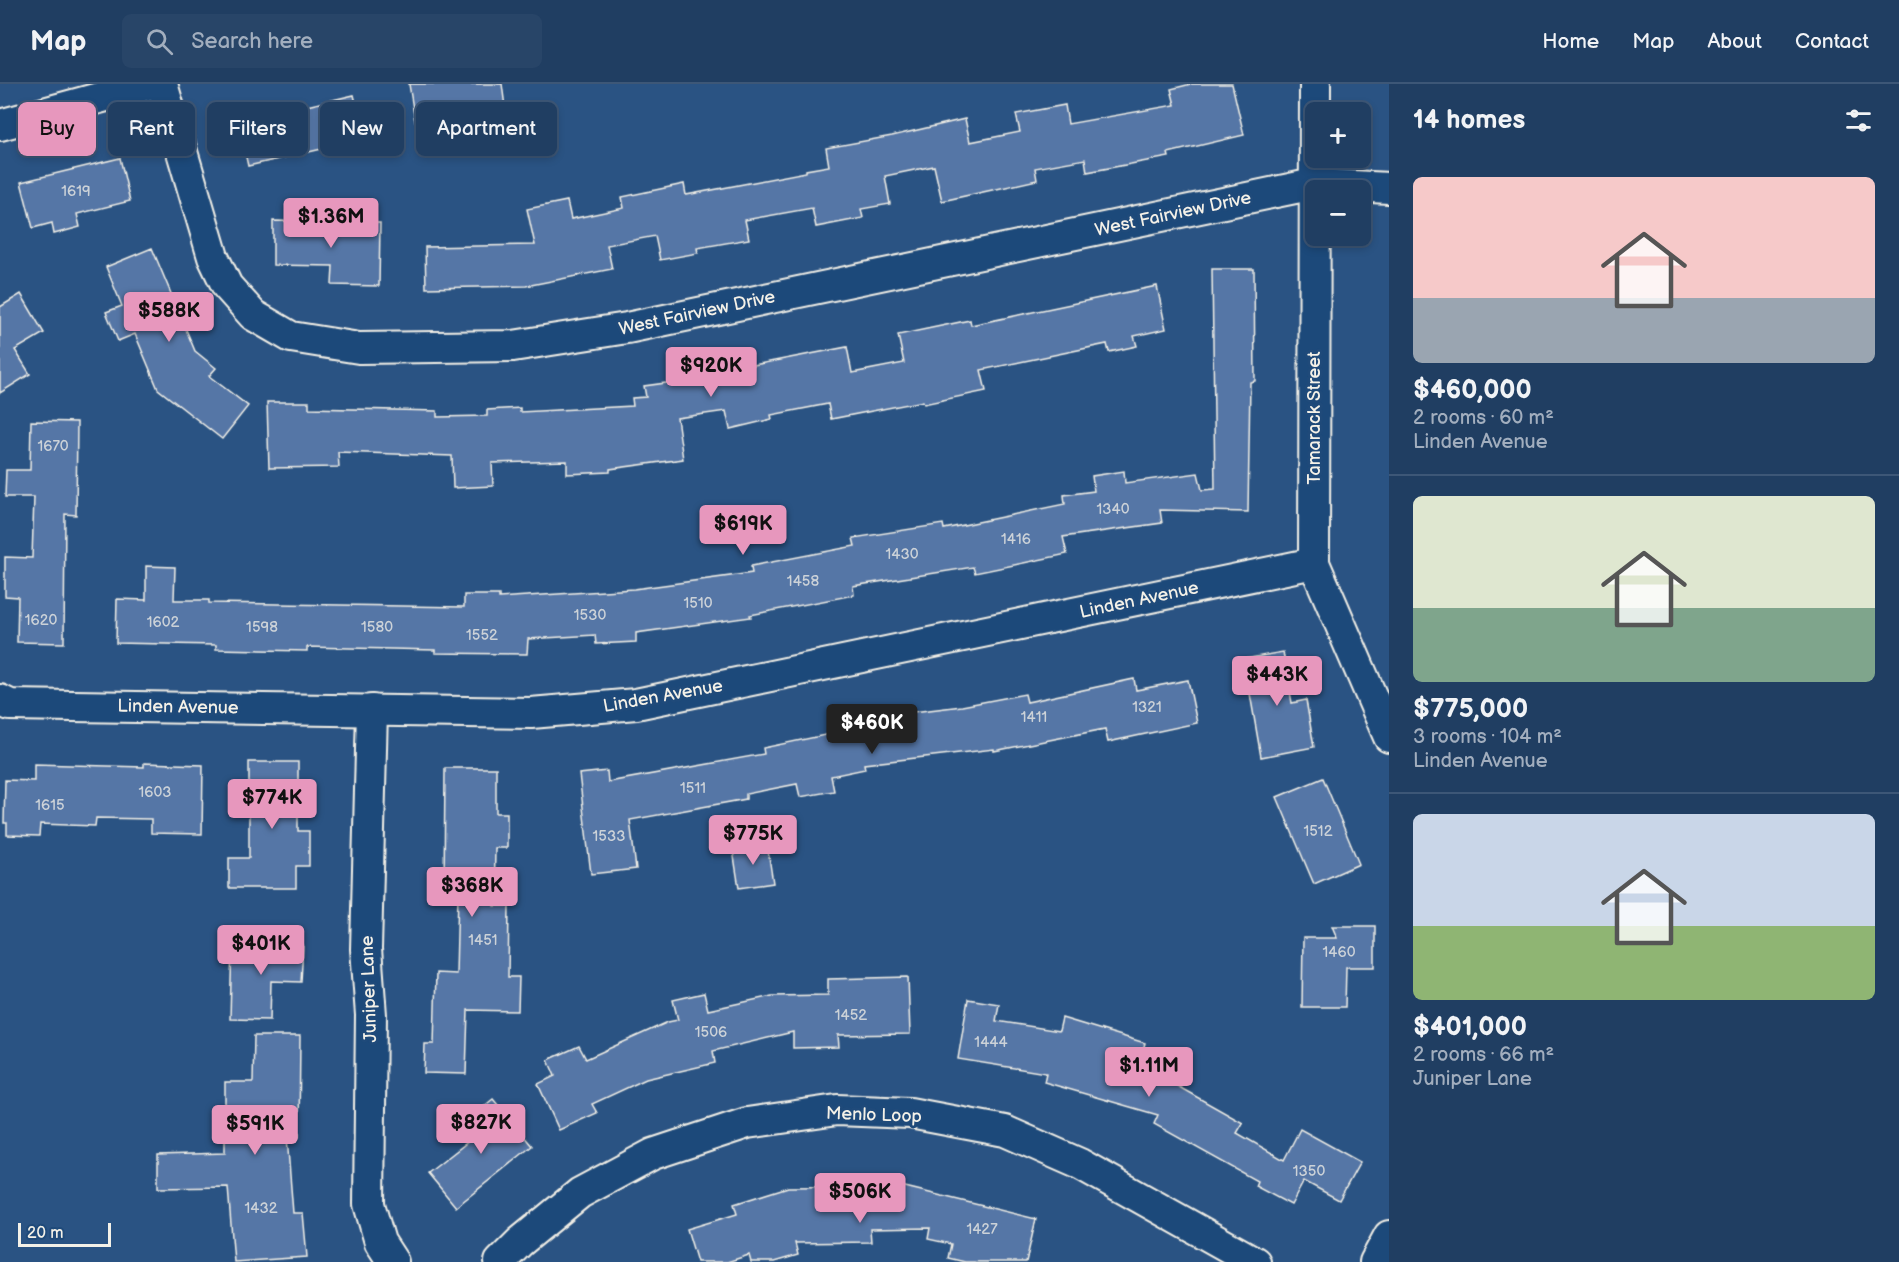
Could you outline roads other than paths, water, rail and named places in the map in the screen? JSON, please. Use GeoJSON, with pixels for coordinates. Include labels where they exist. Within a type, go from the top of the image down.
{"type":"FeatureCollection","features":[{"type":"Feature","properties":{"kind":"street"},"geometry":{"type":"LineString","coordinates":[[0,125],[150,84]]}},
{"type":"Feature","properties":{"kind":"street","name":"West Fairview Drive"},"geometry":{"type":"LineString","coordinates":[[162,84],[213,257],[227,286],[253,315],[291,337],[358,348],[513,346],[627,328],[1305,186]]}},
{"type":"Feature","properties":{"kind":"street","name":"Tamarack Street"},"geometry":{"type":"LineString","coordinates":[[1314,180],[1315,84]]}},
{"type":"Feature","properties":{"kind":"street","name":"West Fairview Drive"},"geometry":{"type":"LineString","coordinates":[[1371,187],[1389,188]]}},
{"type":"Feature","properties":{"kind":"street","name":"Tamarack Street"},"geometry":{"type":"LineString","coordinates":[[1314,246],[1314,563],[1387,726]]}},
{"type":"Feature","properties":{"kind":"street","name":"Linden Avenue"},"geometry":{"type":"LineString","coordinates":[[0,700],[10,705],[531,713],[636,704],[1314,563]]}},
{"type":"Feature","properties":{"kind":"street","name":"Juniper Lane"},"geometry":{"type":"LineString","coordinates":[[372,710],[366,948],[371,1015],[369,1204],[380,1242],[393,1262]]}},
{"type":"Feature","properties":{"kind":"street","name":"Menlo Loop"},"geometry":{"type":"LineString","coordinates":[[500,1262],[520,1242],[580,1193],[653,1154],[747,1123],[837,1110],[909,1113],[1005,1131],[1080,1164],[1255,1262]]}},
{"type":"Feature","properties":{"kind":"street"},"geometry":{"type":"LineString","coordinates":[[1375,1262],[1389,1236]]}}]}
